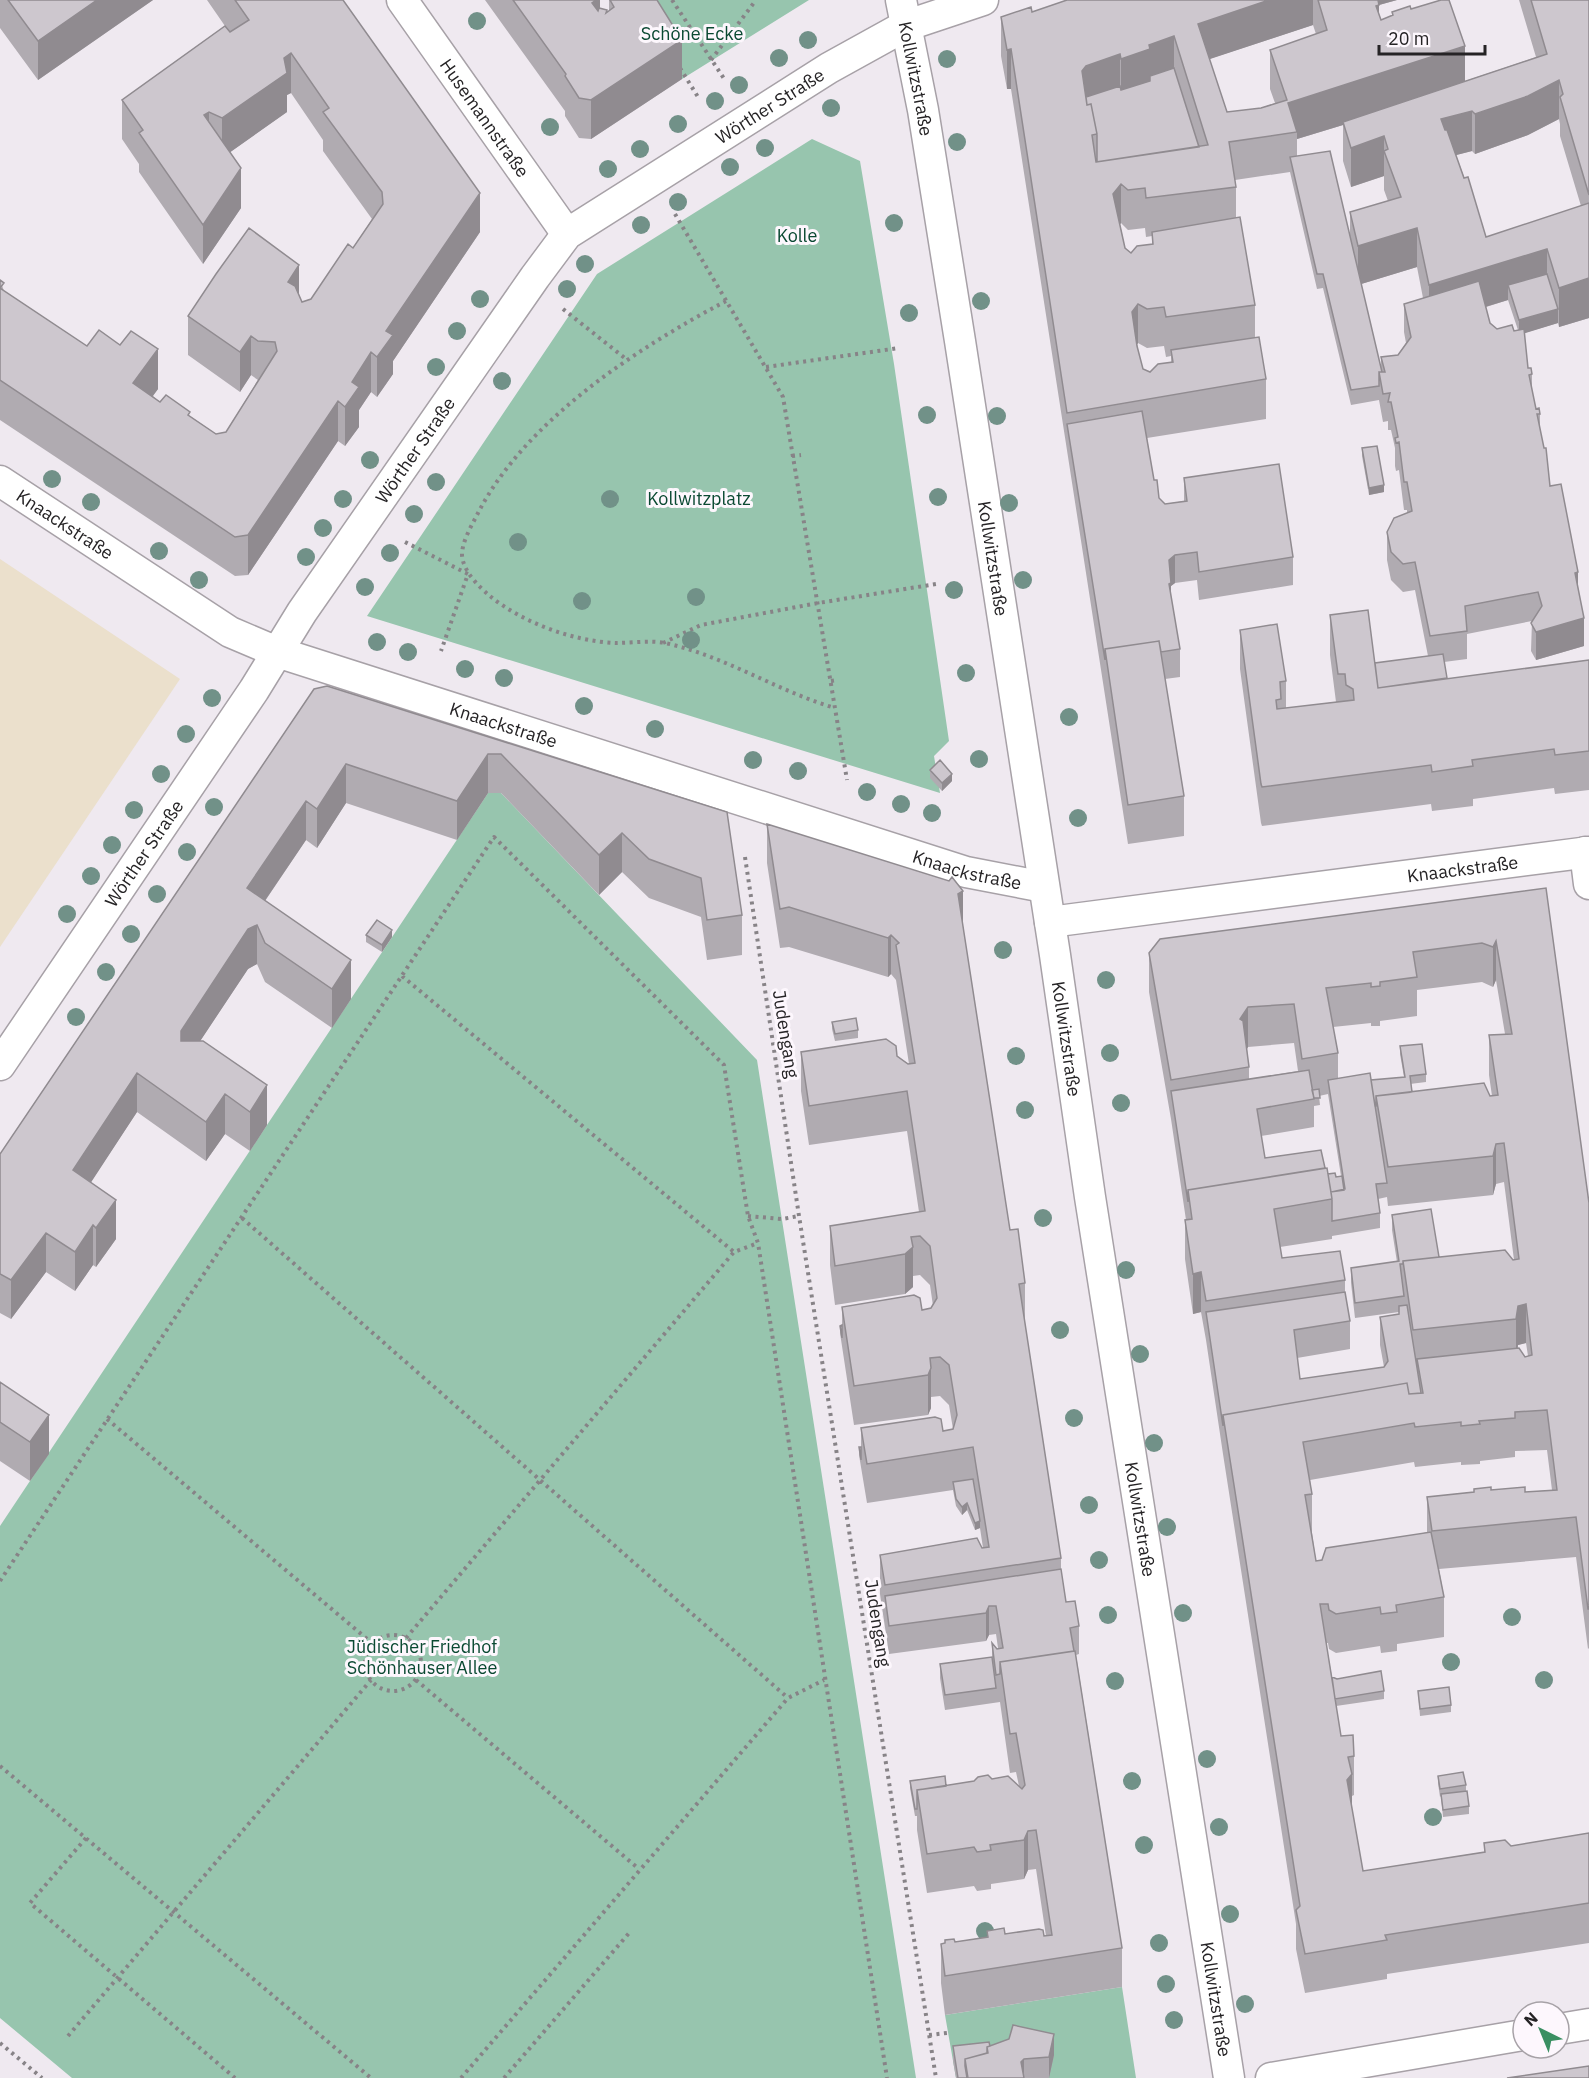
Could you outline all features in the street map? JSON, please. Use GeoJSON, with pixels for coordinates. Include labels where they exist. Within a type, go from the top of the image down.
{"type":"FeatureCollection","features":[{"type":"Feature","properties":{"kind":"street","name":"Husemannstraße"},"geometry":{"type":"LineString","coordinates":[[402,0],[567,234]]}},
{"type":"Feature","properties":{"kind":"street","name":"Wörther Straße"},"geometry":{"type":"LineString","coordinates":[[0,1065],[380,497],[567,234],[829,68],[903,13],[983,0]]}},
{"type":"Feature","properties":{"kind":"street","name":"Kollwitzstraße"},"geometry":{"type":"LineString","coordinates":[[903,13],[923,110],[1050,922],[1097,1243],[1229,2078]]}},
{"type":"Feature","properties":{"kind":"street","name":"Knaackstraße"},"geometry":{"type":"LineString","coordinates":[[0,481],[230,632],[276,652],[966,872],[1044,887]]}},
{"type":"Feature","properties":{"kind":"street","name":"Knaackstraße"},"geometry":{"type":"LineString","coordinates":[[1050,922],[1587,852]]}},
{"type":"Feature","properties":{"kind":"street"},"geometry":{"type":"LineString","coordinates":[[1587,852],[1589,884]]}},
{"type":"Feature","properties":{"kind":"street"},"geometry":{"type":"LineString","coordinates":[[1571,2027],[1589,2024]]}},
{"type":"Feature","properties":{"kind":"street"},"geometry":{"type":"LineString","coordinates":[[1271,2078],[1511,2037]]}},
{"type":"Feature","properties":{"kind":"path"},"geometry":{"type":"LineString","coordinates":[[672,0],[725,80]]}},
{"type":"Feature","properties":{"kind":"path"},"geometry":{"type":"LineString","coordinates":[[711,60],[756,0]]}},
{"type":"Feature","properties":{"kind":"path"},"geometry":{"type":"LineString","coordinates":[[674,59],[698,97]]}},
{"type":"Feature","properties":{"kind":"path"},"geometry":{"type":"LineString","coordinates":[[675,214],[783,397],[847,780]]}},
{"type":"Feature","properties":{"kind":"path"},"geometry":{"type":"LineString","coordinates":[[441,651],[468,574],[462,555],[467,534],[484,501],[509,464],[545,427],[626,359],[670,331],[726,301]]}},
{"type":"Feature","properties":{"kind":"path"},"geometry":{"type":"LineString","coordinates":[[563,309],[626,359]]}},
{"type":"Feature","properties":{"kind":"path"},"geometry":{"type":"LineString","coordinates":[[766,368],[899,348]]}},
{"type":"Feature","properties":{"kind":"path"},"geometry":{"type":"LineString","coordinates":[[792,456],[801,455]]}},
{"type":"Feature","properties":{"kind":"path"},"geometry":{"type":"LineString","coordinates":[[405,542],[468,574],[490,596],[514,611],[567,634],[614,643],[663,643],[703,655],[835,708]]}},
{"type":"Feature","properties":{"kind":"path"},"geometry":{"type":"LineString","coordinates":[[663,643],[701,625],[936,584]]}},
{"type":"Feature","properties":{"kind":"path"},"geometry":{"type":"LineString","coordinates":[[831,681],[838,680]]}},
{"type":"Feature","properties":{"kind":"path"},"geometry":{"type":"LineString","coordinates":[[0,1581],[494,837],[724,1065],[748,1216],[758,1243],[887,2078]]}},
{"type":"Feature","properties":{"kind":"path","name":"Judengang"},"geometry":{"type":"LineString","coordinates":[[746,857],[800,1216],[936,2078]]}},
{"type":"Feature","properties":{"kind":"path"},"geometry":{"type":"LineString","coordinates":[[402,976],[734,1252]]}},
{"type":"Feature","properties":{"kind":"path"},"geometry":{"type":"LineString","coordinates":[[748,1216],[782,1218],[800,1216]]}},
{"type":"Feature","properties":{"kind":"path"},"geometry":{"type":"LineString","coordinates":[[242,1218],[788,1698]]}},
{"type":"Feature","properties":{"kind":"path"},"geometry":{"type":"LineString","coordinates":[[406,1638],[734,1252],[758,1243]]}},
{"type":"Feature","properties":{"kind":"path"},"geometry":{"type":"LineString","coordinates":[[107,1419],[373,1644]]}},
{"type":"Feature","properties":{"kind":"path"},"geometry":{"type":"LineString","coordinates":[[391,1635],[406,1638],[415,1646],[422,1659],[416,1680],[407,1688],[393,1692],[379,1688],[371,1680],[365,1660],[373,1644],[391,1635]]}},
{"type":"Feature","properties":{"kind":"path"},"geometry":{"type":"LineString","coordinates":[[68,2036],[371,1680]]}},
{"type":"Feature","properties":{"kind":"path"},"geometry":{"type":"LineString","coordinates":[[416,1680],[639,1869]]}},
{"type":"Feature","properties":{"kind":"path"},"geometry":{"type":"LineString","coordinates":[[461,2078],[788,1698],[824,1680]]}},
{"type":"Feature","properties":{"kind":"path"},"geometry":{"type":"LineString","coordinates":[[0,1766],[371,2078]]}},
{"type":"Feature","properties":{"kind":"path"},"geometry":{"type":"LineString","coordinates":[[86,1838],[30,1903],[235,2078]]}},
{"type":"Feature","properties":{"kind":"path"},"geometry":{"type":"LineString","coordinates":[[504,2078],[630,1932]]}},
{"type":"Feature","properties":{"kind":"path"},"geometry":{"type":"LineString","coordinates":[[930,2035],[947,2033]]}},
{"type":"Feature","properties":{"kind":"path"},"geometry":{"type":"LineString","coordinates":[[0,2043],[42,2078]]}},
{"type":"Feature","properties":{"kind":"shaded area"},"geometry":{"type":"Polygon","coordinates":[[[0,559],[180,679],[0,947],[0,559]]]}},
{"type":"Feature","properties":{"kind":"green space","name":"Schöne Ecke"},"geometry":{"type":"Polygon","coordinates":[[[632,0],[809,0],[682,79],[632,0]]]}},
{"type":"Feature","properties":{"kind":"green space","name":"Kollwitzplatz"},"geometry":{"type":"Polygon","coordinates":[[[812,139],[860,161],[894,364],[949,741],[934,756],[940,793],[367,616],[597,274],[812,139]]]}},
{"type":"Feature","properties":{"kind":"green space","name":"Jüdischer Friedhof Schönhauser Allee"},"geometry":{"type":"Polygon","coordinates":[[[488,793],[501,793],[757,1060],[916,2078],[72,2078],[0,2018],[0,1526],[488,793]]]}},
{"type":"Feature","properties":{"kind":"green space"},"geometry":{"type":"Polygon","coordinates":[[[1122,1987],[1136,2078],[956,2078],[945,2015],[1122,1987]]]}},
{"type":"Feature","properties":{"kind":"building"},"geometry":{"type":"Polygon","coordinates":[[[8,0],[97,0],[38,41],[8,0]]]}},
{"type":"Feature","properties":{"kind":"building"},"geometry":{"type":"Polygon","coordinates":[[[235,0],[343,0],[480,193],[386,331],[393,335],[377,357],[371,352],[352,382],[359,387],[345,407],[338,401],[248,535],[235,537],[0,380],[0,288],[87,346],[99,330],[120,345],[131,331],[158,349],[133,383],[160,402],[166,395],[190,412],[188,415],[216,434],[226,432],[277,351],[275,342],[258,341],[251,336],[240,352],[188,316],[216,274],[249,228],[299,265],[288,282],[295,286],[302,302],[311,299],[348,244],[353,248],[383,204],[382,192],[323,112],[329,108],[291,53],[284,58],[287,73],[222,118],[209,112],[204,115],[241,168],[203,225],[139,133],[143,130],[122,100],[225,26],[230,32],[249,20],[235,0]]]}},
{"type":"Feature","properties":{"kind":"building"},"geometry":{"type":"Polygon","coordinates":[[[513,0],[596,0],[592,3],[598,11],[599,8],[607,10],[606,13],[614,7],[610,0],[657,0],[682,40],[591,100],[579,98],[565,76],[566,74],[513,0]]]}},
{"type":"Feature","properties":{"kind":"building"},"geometry":{"type":"Polygon","coordinates":[[[1067,0],[1269,0],[1198,24],[1227,112],[1261,108],[1287,100],[1270,50],[1327,30],[1318,0],[1378,0],[1379,5],[1376,6],[1381,20],[1393,15],[1392,12],[1410,6],[1411,9],[1441,0],[1449,0],[1465,46],[1288,103],[1297,132],[1229,142],[1236,187],[1146,198],[1145,188],[1128,190],[1121,184],[1113,194],[1125,248],[1131,253],[1137,246],[1153,244],[1152,232],[1240,217],[1255,305],[1166,317],[1164,307],[1147,309],[1138,304],[1132,312],[1143,369],[1150,372],[1158,364],[1173,362],[1171,350],[1259,337],[1266,379],[1067,413],[1011,49],[1007,50],[1001,17],[1031,7],[1032,12],[1067,0]],[[1174,36],[1149,45],[1150,49],[1121,59],[1120,54],[1086,66],[1082,71],[1087,105],[1091,104],[1097,134],[1092,135],[1096,162],[1208,145],[1174,36]]]}},
{"type":"Feature","properties":{"kind":"building"},"geometry":{"type":"Polygon","coordinates":[[[1531,0],[1589,0],[1589,195],[1560,97],[1563,94],[1559,80],[1528,96],[1475,114],[1472,111],[1441,119],[1464,178],[1468,177],[1486,237],[1589,203],[1589,278],[1559,288],[1547,249],[1429,285],[1417,228],[1358,246],[1350,212],[1401,197],[1384,151],[1388,149],[1384,136],[1351,148],[1343,122],[1547,54],[1531,0]]]}},
{"type":"Feature","properties":{"kind":"building"},"geometry":{"type":"Polygon","coordinates":[[[1174,68],[1199,147],[1097,162],[1097,134],[1091,104],[1087,105],[1086,97],[1120,86],[1121,90],[1150,81],[1150,76],[1174,68]]]}},
{"type":"Feature","properties":{"kind":"building"},"geometry":{"type":"Polygon","coordinates":[[[1330,151],[1382,372],[1379,372],[1379,386],[1351,390],[1323,274],[1317,274],[1290,157],[1330,151]]]}},
{"type":"Feature","properties":{"kind":"building"},"geometry":{"type":"Polygon","coordinates":[[[1547,274],[1558,309],[1519,320],[1508,285],[1547,274]]]}},
{"type":"Feature","properties":{"kind":"building"},"geometry":{"type":"Polygon","coordinates":[[[1479,281],[1490,323],[1497,329],[1512,325],[1514,331],[1524,329],[1528,368],[1531,368],[1532,374],[1529,375],[1536,409],[1539,408],[1540,414],[1537,414],[1544,448],[1546,448],[1550,486],[1561,484],[1578,572],[1575,573],[1584,618],[1536,632],[1531,623],[1542,606],[1538,592],[1465,606],[1467,631],[1430,636],[1415,562],[1403,564],[1391,552],[1387,532],[1394,518],[1412,511],[1407,482],[1404,482],[1399,442],[1396,443],[1395,438],[1398,437],[1391,402],[1388,402],[1390,393],[1383,394],[1379,372],[1385,372],[1381,357],[1398,355],[1411,337],[1404,304],[1479,281]]]}},
{"type":"Feature","properties":{"kind":"building"},"geometry":{"type":"Polygon","coordinates":[[[1142,411],[1154,480],[1157,480],[1159,498],[1165,504],[1187,501],[1184,478],[1279,464],[1293,557],[1199,572],[1197,552],[1175,555],[1169,560],[1171,583],[1169,584],[1180,649],[1161,652],[1159,641],[1105,649],[1105,660],[1067,424],[1142,411]]]}},
{"type":"Feature","properties":{"kind":"building"},"geometry":{"type":"Polygon","coordinates":[[[1377,446],[1384,485],[1369,488],[1362,448],[1377,446]]]}},
{"type":"Feature","properties":{"kind":"building"},"geometry":{"type":"Polygon","coordinates":[[[1368,610],[1378,688],[1589,660],[1589,751],[1555,755],[1554,749],[1472,760],[1473,766],[1432,772],[1431,765],[1262,787],[1240,630],[1277,624],[1286,681],[1280,682],[1281,699],[1276,700],[1277,709],[1354,700],[1353,689],[1346,685],[1345,674],[1338,674],[1330,615],[1368,610]]]}},
{"type":"Feature","properties":{"kind":"building"},"geometry":{"type":"Polygon","coordinates":[[[1159,641],[1184,796],[1128,805],[1105,649],[1159,641]]]}},
{"type":"Feature","properties":{"kind":"building"},"geometry":{"type":"Polygon","coordinates":[[[1443,654],[1447,678],[1378,688],[1375,663],[1443,654]]]}},
{"type":"Feature","properties":{"kind":"building"},"geometry":{"type":"Polygon","coordinates":[[[327,686],[727,812],[742,915],[707,920],[701,878],[649,859],[622,833],[599,855],[501,754],[488,754],[457,801],[346,764],[317,809],[306,801],[247,888],[351,960],[332,989],[265,943],[257,925],[248,929],[181,1031],[181,1041],[203,1041],[267,1085],[250,1112],[225,1094],[206,1122],[137,1073],[73,1170],[116,1200],[96,1228],[93,1225],[75,1252],[46,1233],[11,1280],[0,1274],[0,1154],[314,689],[327,686]]]}},
{"type":"Feature","properties":{"kind":"building"},"geometry":{"type":"Polygon","coordinates":[[[940,760],[952,774],[942,783],[930,770],[940,760]]]}},
{"type":"Feature","properties":{"kind":"building"},"geometry":{"type":"Polygon","coordinates":[[[767,824],[949,881],[952,877],[963,891],[958,894],[1010,1230],[1018,1229],[1025,1283],[1019,1284],[1061,1558],[885,1585],[880,1555],[977,1538],[982,1548],[989,1547],[973,1447],[867,1464],[861,1428],[935,1417],[941,1419],[943,1431],[953,1429],[957,1415],[949,1365],[940,1357],[930,1358],[931,1368],[928,1375],[854,1386],[842,1307],[914,1295],[920,1298],[922,1310],[931,1308],[937,1298],[930,1246],[920,1236],[911,1237],[913,1247],[905,1254],[835,1266],[830,1226],[925,1211],[907,1091],[809,1106],[801,1052],[886,1039],[896,1046],[897,1056],[908,1064],[915,1063],[896,945],[899,943],[891,935],[888,938],[789,907],[780,909],[767,824]]]}},
{"type":"Feature","properties":{"kind":"building"},"geometry":{"type":"Polygon","coordinates":[[[1546,888],[1589,1203],[1589,1609],[1576,1517],[1432,1531],[1427,1497],[1474,1492],[1474,1489],[1491,1487],[1491,1490],[1525,1487],[1525,1492],[1557,1490],[1547,1410],[1515,1412],[1515,1418],[1479,1421],[1480,1424],[1461,1426],[1461,1422],[1415,1427],[1414,1423],[1303,1442],[1312,1494],[1305,1495],[1316,1561],[1322,1560],[1326,1548],[1431,1532],[1444,1597],[1396,1605],[1397,1612],[1381,1614],[1380,1607],[1336,1614],[1329,1610],[1328,1604],[1320,1604],[1341,1736],[1353,1735],[1354,1756],[1348,1757],[1352,1774],[1347,1780],[1363,1871],[1485,1852],[1484,1843],[1505,1840],[1511,1846],[1589,1833],[1589,1903],[1385,1935],[1387,1940],[1305,1954],[1296,1910],[1300,1906],[1223,1415],[1407,1383],[1409,1394],[1423,1393],[1417,1359],[1519,1348],[1525,1357],[1532,1355],[1526,1304],[1518,1306],[1516,1319],[1413,1330],[1403,1261],[1505,1250],[1513,1260],[1519,1259],[1504,1143],[1496,1144],[1493,1156],[1388,1167],[1376,1096],[1484,1083],[1490,1096],[1498,1095],[1489,1035],[1512,1034],[1496,941],[1493,947],[1482,943],[1413,952],[1417,977],[1380,982],[1380,986],[1371,987],[1371,983],[1326,988],[1338,1053],[1302,1059],[1294,1004],[1248,1007],[1240,1019],[1243,1021],[1249,1067],[1171,1080],[1149,953],[1160,939],[1546,888]]]}},
{"type":"Feature","properties":{"kind":"building"},"geometry":{"type":"Polygon","coordinates":[[[377,920],[392,930],[382,945],[366,935],[377,920]]]}},
{"type":"Feature","properties":{"kind":"building"},"geometry":{"type":"Polygon","coordinates":[[[856,1018],[858,1030],[835,1034],[832,1022],[856,1018]]]}},
{"type":"Feature","properties":{"kind":"building"},"geometry":{"type":"Polygon","coordinates":[[[1422,1044],[1426,1074],[1410,1076],[1412,1092],[1376,1096],[1375,1106],[1371,1080],[1405,1077],[1400,1046],[1422,1044]]]}},
{"type":"Feature","properties":{"kind":"building"},"geometry":{"type":"Polygon","coordinates":[[[1309,1070],[1314,1099],[1257,1109],[1265,1158],[1321,1150],[1325,1168],[1188,1190],[1188,1202],[1171,1091],[1309,1070]]]}},
{"type":"Feature","properties":{"kind":"building"},"geometry":{"type":"Polygon","coordinates":[[[1370,1073],[1387,1183],[1376,1184],[1380,1213],[1332,1221],[1331,1192],[1345,1189],[1328,1080],[1370,1073]]]}},
{"type":"Feature","properties":{"kind":"building"},"geometry":{"type":"Polygon","coordinates":[[[1319,1089],[1320,1098],[1314,1098],[1312,1090],[1319,1089]]]}},
{"type":"Feature","properties":{"kind":"building"},"geometry":{"type":"Polygon","coordinates":[[[1327,1168],[1332,1199],[1274,1209],[1282,1258],[1340,1251],[1345,1280],[1206,1301],[1201,1272],[1193,1274],[1185,1220],[1192,1219],[1188,1190],[1327,1168]]]}},
{"type":"Feature","properties":{"kind":"building"},"geometry":{"type":"Polygon","coordinates":[[[1335,1173],[1336,1177],[1342,1176],[1344,1190],[1331,1192],[1328,1174],[1335,1173]]]}},
{"type":"Feature","properties":{"kind":"building"},"geometry":{"type":"Polygon","coordinates":[[[1431,1209],[1439,1257],[1403,1261],[1403,1264],[1400,1264],[1404,1296],[1355,1303],[1351,1268],[1399,1261],[1392,1215],[1431,1209]]]}},
{"type":"Feature","properties":{"kind":"building"},"geometry":{"type":"Polygon","coordinates":[[[1345,1292],[1350,1321],[1294,1330],[1300,1379],[1384,1367],[1388,1361],[1380,1317],[1399,1314],[1399,1306],[1407,1305],[1421,1393],[1409,1394],[1407,1383],[1223,1415],[1223,1426],[1206,1312],[1345,1292]]]}},
{"type":"Feature","properties":{"kind":"building"},"geometry":{"type":"Polygon","coordinates":[[[0,1382],[49,1415],[30,1442],[0,1422],[0,1382]]]}},
{"type":"Feature","properties":{"kind":"building"},"geometry":{"type":"Polygon","coordinates":[[[973,1479],[980,1521],[975,1523],[967,1503],[962,1507],[956,1499],[953,1482],[973,1479]]]}},
{"type":"Feature","properties":{"kind":"building"},"geometry":{"type":"Polygon","coordinates":[[[1061,1569],[1066,1602],[1075,1601],[1079,1626],[1070,1628],[1074,1651],[1000,1662],[1000,1674],[996,1675],[992,1643],[997,1649],[1003,1648],[996,1606],[989,1606],[986,1613],[889,1626],[885,1596],[1061,1569]]]}},
{"type":"Feature","properties":{"kind":"building"},"geometry":{"type":"Polygon","coordinates":[[[1075,1651],[1122,1948],[945,1976],[941,1944],[945,1943],[945,1940],[954,1939],[955,1942],[988,1937],[987,1931],[1004,1928],[1005,1934],[1039,1929],[1043,1930],[1044,1936],[1052,1935],[1036,1830],[1028,1831],[1024,1840],[990,1845],[991,1850],[977,1852],[974,1847],[927,1854],[917,1790],[974,1781],[978,1777],[988,1775],[992,1779],[1008,1776],[1022,1789],[1025,1785],[1016,1733],[1010,1734],[1000,1662],[1075,1651]]]}},
{"type":"Feature","properties":{"kind":"building"},"geometry":{"type":"Polygon","coordinates":[[[992,1657],[996,1688],[945,1695],[940,1664],[992,1657]]]}},
{"type":"Feature","properties":{"kind":"building"},"geometry":{"type":"Polygon","coordinates":[[[1381,1671],[1384,1691],[1335,1699],[1332,1677],[1337,1679],[1381,1671]]]}},
{"type":"Feature","properties":{"kind":"building"},"geometry":{"type":"Polygon","coordinates":[[[1449,1687],[1451,1705],[1420,1709],[1418,1691],[1449,1687]]]}},
{"type":"Feature","properties":{"kind":"building"},"geometry":{"type":"Polygon","coordinates":[[[1463,1772],[1466,1785],[1440,1789],[1438,1776],[1463,1772]]]}},
{"type":"Feature","properties":{"kind":"building"},"geometry":{"type":"Polygon","coordinates":[[[945,1776],[946,1786],[917,1790],[917,1809],[915,1809],[910,1781],[945,1776]]]}},
{"type":"Feature","properties":{"kind":"building"},"geometry":{"type":"Polygon","coordinates":[[[1467,1791],[1469,1806],[1443,1810],[1441,1794],[1467,1791]]]}},
{"type":"Feature","properties":{"kind":"building"},"geometry":{"type":"Polygon","coordinates":[[[1013,2025],[1054,2034],[1049,2057],[1024,2059],[1021,2062],[1024,2078],[968,2078],[965,2059],[988,2053],[987,2047],[1009,2039],[1013,2025]]]}},
{"type":"Feature","properties":{"kind":"building"},"geometry":{"type":"Polygon","coordinates":[[[989,2042],[987,2053],[965,2059],[967,2078],[958,2078],[953,2046],[989,2042]]]}},
{"type":"Feature","properties":{"kind":"building"},"geometry":{"type":"Polygon","coordinates":[[[1589,2066],[1589,2078],[1507,2078],[1589,2066]]]}},
{"type":"Feature","properties":{"kind":"park label","name":"Kolle"},"geometry":{"type":"Point","coordinates":[797,235]}}]}
